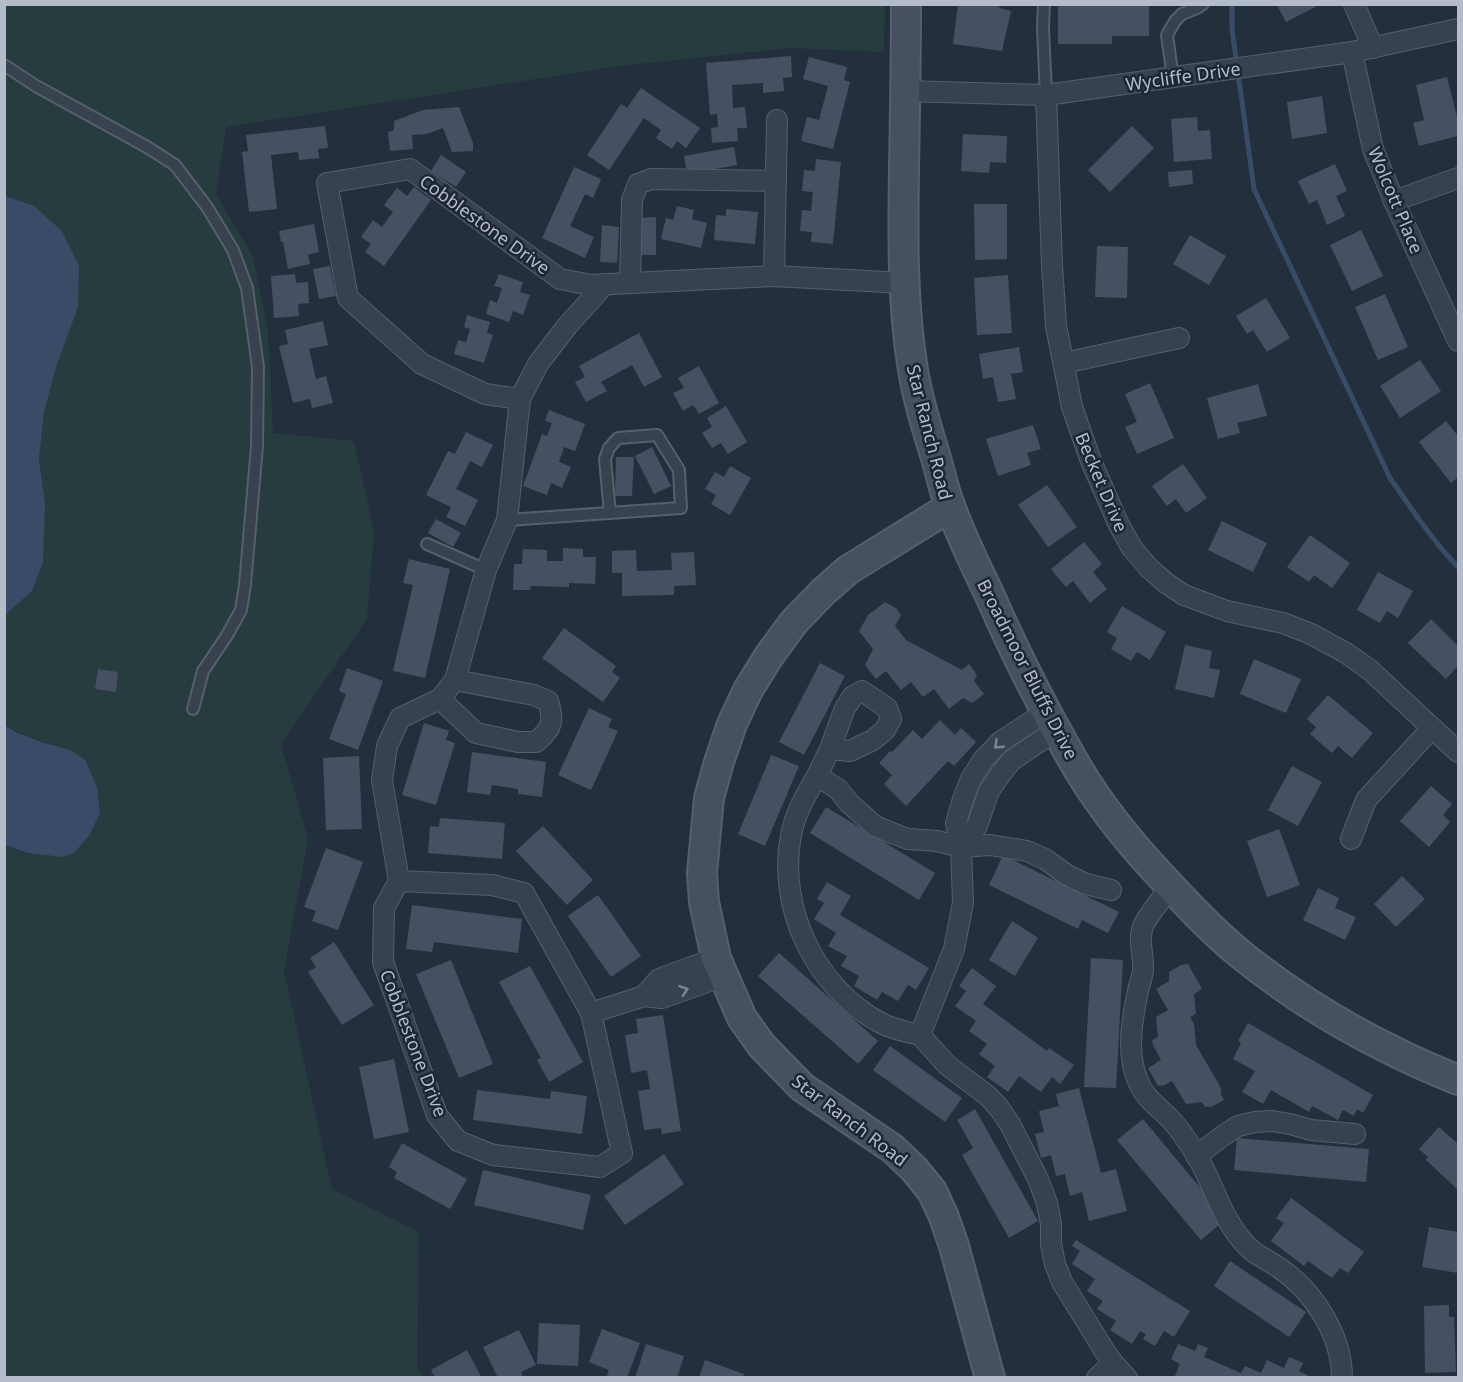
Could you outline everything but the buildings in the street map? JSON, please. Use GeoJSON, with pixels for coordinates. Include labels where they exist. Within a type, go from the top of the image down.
{"type":"FeatureCollection","features":[{"type":"Feature","properties":{"kind":"street","name":"Star Ranch Road"},"geometry":{"type":"LineString","coordinates":[[906,4],[903,232],[906,322],[923,416],[950,507],[848,570],[794,622],[769,656],[748,690],[718,762],[709,798],[702,873],[704,902],[720,967],[742,1018],[762,1046],[802,1088],[892,1149],[915,1169],[932,1191],[944,1216],[954,1246],[990,1377]]}},
{"type":"Feature","properties":{"kind":"street"},"geometry":{"type":"LineString","coordinates":[[1354,4],[1372,48]]}},
{"type":"Feature","properties":{"kind":"street","name":"Wycliffe Drive"},"geometry":{"type":"LineString","coordinates":[[905,91],[1046,95],[1352,52],[1458,29]]}},
{"type":"Feature","properties":{"kind":"street","name":"Wolcott Place"},"geometry":{"type":"LineString","coordinates":[[1352,52],[1373,149],[1394,201],[1458,341]]}},
{"type":"Feature","properties":{"kind":"street","name":"Becket Drive"},"geometry":{"type":"LineString","coordinates":[[1046,95],[1056,326],[1072,407],[1090,460],[1119,525],[1132,548],[1149,568],[1184,595],[1227,611],[1283,623],[1311,634],[1346,653],[1370,670],[1458,752]]}},
{"type":"Feature","properties":{"kind":"street"},"geometry":{"type":"LineString","coordinates":[[774,276],[777,120]]}},
{"type":"Feature","properties":{"kind":"street","name":"Cobblestone Drive"},"geometry":{"type":"LineString","coordinates":[[520,399],[485,394],[422,364],[348,298],[327,183],[410,169],[560,279],[591,285],[774,276],[904,283]]}},
{"type":"Feature","properties":{"kind":"street"},"geometry":{"type":"LineString","coordinates":[[1394,201],[1458,178]]}},
{"type":"Feature","properties":{"kind":"street"},"geometry":{"type":"LineString","coordinates":[[630,283],[632,200],[638,184],[651,179],[776,181]]}},
{"type":"Feature","properties":{"kind":"street"},"geometry":{"type":"LineString","coordinates":[[399,881],[382,780],[387,746],[400,718],[440,699],[455,680],[486,570],[507,520],[520,399],[538,364],[568,325],[605,284]]}},
{"type":"Feature","properties":{"kind":"street"},"geometry":{"type":"LineString","coordinates":[[1064,363],[1179,338]]}},
{"type":"Feature","properties":{"kind":"street","name":"Broadmoor Bluffs Drive"},"geometry":{"type":"LineString","coordinates":[[950,507],[1000,619],[1070,756],[1122,832],[1170,887],[1238,952],[1294,994],[1375,1042],[1458,1080]]}},
{"type":"Feature","properties":{"kind":"street"},"geometry":{"type":"LineString","coordinates":[[440,699],[476,733],[518,742],[536,742],[548,732],[552,716],[548,701],[534,695],[455,680]]}},
{"type":"Feature","properties":{"kind":"street"},"geometry":{"type":"LineString","coordinates":[[920,1035],[954,949],[963,903],[961,848],[977,826],[989,791],[1000,775],[1051,721]]}},
{"type":"Feature","properties":{"kind":"street"},"geometry":{"type":"LineString","coordinates":[[1351,839],[1366,800],[1432,728]]}},
{"type":"Feature","properties":{"kind":"street"},"geometry":{"type":"LineString","coordinates":[[830,749],[798,810],[791,835],[788,861],[793,911],[812,956],[825,975],[858,1008],[882,1024],[920,1035],[947,1065],[988,1096],[999,1108],[1010,1124],[1038,1179],[1047,1203],[1051,1224],[1051,1245],[1062,1282],[1113,1363],[1127,1377]]}},
{"type":"Feature","properties":{"kind":"street"},"geometry":{"type":"LineString","coordinates":[[817,776],[838,789],[856,810],[875,826],[908,839],[937,841],[961,848],[990,845],[1027,851],[1046,859],[1068,875],[1086,884],[1111,890]]}},
{"type":"Feature","properties":{"kind":"street","name":"Cobblestone Drive"},"geometry":{"type":"LineString","coordinates":[[399,881],[492,885],[524,893],[591,1013],[622,1153],[600,1167],[493,1155],[458,1141],[437,1115],[383,963],[384,908],[399,881]]}},
{"type":"Feature","properties":{"kind":"street"},"geometry":{"type":"LineString","coordinates":[[1170,887],[1144,925],[1140,939],[1143,970],[1132,1027],[1133,1064],[1138,1081],[1146,1096],[1173,1122],[1196,1156],[1239,1237],[1261,1258],[1279,1268],[1313,1298],[1328,1323],[1340,1354],[1342,1377]]}},
{"type":"Feature","properties":{"kind":"street"},"geometry":{"type":"LineString","coordinates":[[591,1013],[644,996],[662,998],[720,967]]}},
{"type":"Feature","properties":{"kind":"street"},"geometry":{"type":"LineString","coordinates":[[1196,1156],[1238,1126],[1255,1122],[1272,1121],[1311,1130],[1355,1134]]}},
{"type":"Feature","properties":{"kind":"street"},"geometry":{"type":"LineString","coordinates":[[1097,1377],[1113,1363]]}},
{"type":"Feature","properties":{"kind":"lane"},"geometry":{"type":"LineString","coordinates":[[1044,4],[1046,95]]}},
{"type":"Feature","properties":{"kind":"lane"},"geometry":{"type":"LineString","coordinates":[[1173,78],[1167,35],[1182,14],[1203,4]]}},
{"type":"Feature","properties":{"kind":"lane"},"geometry":{"type":"LineString","coordinates":[[4,65],[36,86],[147,147],[175,165],[207,207],[233,250],[247,288],[258,367],[257,446],[242,610],[203,671],[193,709]]}},
{"type":"Feature","properties":{"kind":"lane"},"geometry":{"type":"LineString","coordinates":[[507,520],[610,513],[681,508],[679,470],[657,435],[618,438],[609,448],[605,459],[610,513]]}},
{"type":"Feature","properties":{"kind":"lane"},"geometry":{"type":"LineString","coordinates":[[427,544],[486,570]]}},
{"type":"Feature","properties":{"kind":"green space"},"geometry":{"type":"Polygon","coordinates":[[[5,5],[885,5],[884,52],[790,48],[619,66],[226,127],[216,194],[253,257],[268,330],[273,433],[354,441],[374,533],[367,619],[281,744],[308,839],[284,971],[332,1189],[419,1232],[417,1366],[423,1377],[5,1377],[5,845],[28,853],[74,853],[89,836],[100,813],[71,750],[28,737],[5,725],[5,615],[12,608],[45,503],[39,459],[44,412],[57,364],[34,206],[5,196],[5,5]]]}},
{"type":"Feature","properties":{"kind":"water"},"geometry":{"type":"Polygon","coordinates":[[[5,196],[34,206],[62,231],[79,266],[78,307],[57,364],[44,412],[39,459],[45,503],[43,563],[32,591],[5,615],[5,196]]]}},
{"type":"Feature","properties":{"kind":"water"},"geometry":{"type":"Polygon","coordinates":[[[4,725],[41,742],[71,750],[86,761],[97,788],[100,813],[89,836],[74,853],[63,857],[28,853],[5,845],[4,725]]]}},
{"type":"Feature","properties":{"kind":"waterway"},"geometry":{"type":"LineString","coordinates":[[1232,4],[1232,29],[1254,189],[1390,478],[1431,535],[1458,567]]}}]}
